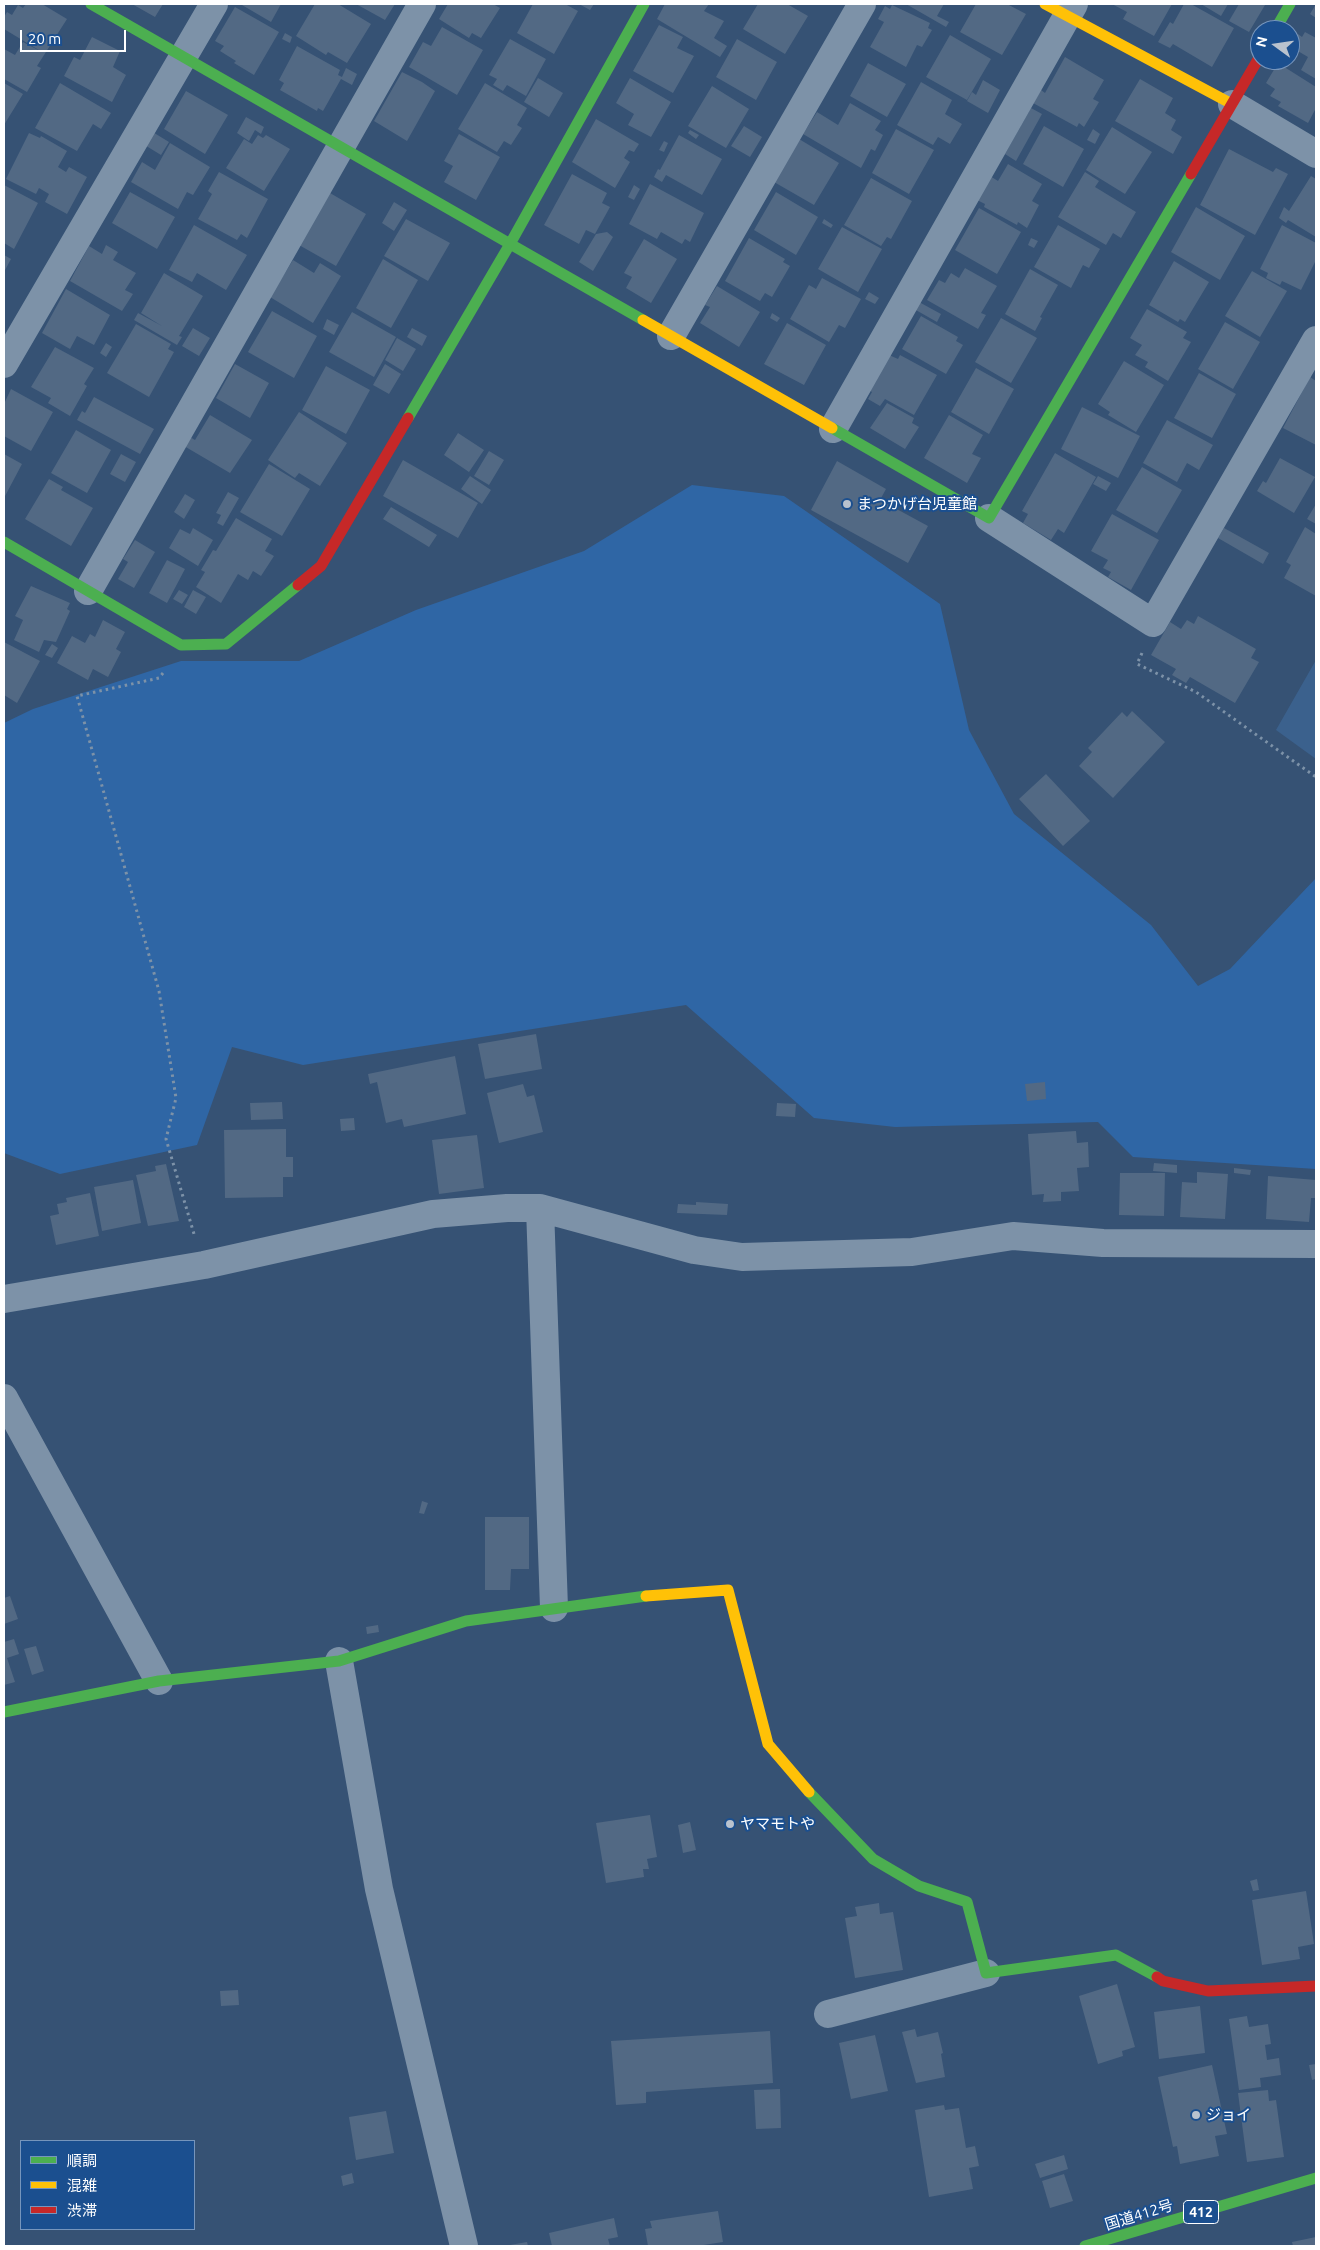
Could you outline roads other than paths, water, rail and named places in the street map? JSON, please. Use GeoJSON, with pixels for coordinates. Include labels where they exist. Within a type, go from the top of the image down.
{"type":"FeatureCollection","features":[{"type":"Feature","properties":{"kind":"main road"},"geometry":{"type":"LineString","coordinates":[[91,4],[989,518],[1252,70]]}},
{"type":"Feature","properties":{"kind":"main road"},"geometry":{"type":"LineString","coordinates":[[4,542],[181,645],[226,644],[321,566],[510,244],[644,4]]}},
{"type":"Feature","properties":{"kind":"main road"},"geometry":{"type":"LineString","coordinates":[[1281,20],[1290,4]]}},
{"type":"Feature","properties":{"kind":"main road"},"geometry":{"type":"LineString","coordinates":[[1062,8],[1232,104]]}},
{"type":"Feature","properties":{"kind":"main road"},"geometry":{"type":"LineString","coordinates":[[4,1712],[159,1681],[339,1661],[466,1621],[641,1596],[728,1590],[768,1744],[809,1792],[873,1859],[918,1886],[967,1902],[986,1973],[1116,1954],[1163,1981],[1208,1991],[1316,1986]]}},
{"type":"Feature","properties":{"kind":"main road","name":"国道412号"},"geometry":{"type":"LineString","coordinates":[[1085,2246],[1316,2178]]}},
{"type":"Feature","properties":{"kind":"street"},"geometry":{"type":"LineString","coordinates":[[4,364],[214,4]]}},
{"type":"Feature","properties":{"kind":"street"},"geometry":{"type":"LineString","coordinates":[[88,591],[422,4]]}},
{"type":"Feature","properties":{"kind":"street"},"geometry":{"type":"LineString","coordinates":[[671,336],[862,4]]}},
{"type":"Feature","properties":{"kind":"street"},"geometry":{"type":"LineString","coordinates":[[833,429],[1062,8]]}},
{"type":"Feature","properties":{"kind":"street"},"geometry":{"type":"LineString","coordinates":[[1232,104],[1316,154]]}},
{"type":"Feature","properties":{"kind":"street"},"geometry":{"type":"LineString","coordinates":[[989,518],[1153,623],[1316,340]]}},
{"type":"Feature","properties":{"kind":"street"},"geometry":{"type":"LineString","coordinates":[[4,1299],[204,1265],[433,1214],[507,1208],[540,1208],[694,1250],[742,1257],[912,1252],[1013,1236],[1103,1243],[1316,1244]]}},
{"type":"Feature","properties":{"kind":"street"},"geometry":{"type":"LineString","coordinates":[[540,1208],[554,1608]]}},
{"type":"Feature","properties":{"kind":"street"},"geometry":{"type":"LineString","coordinates":[[4,1398],[159,1681]]}},
{"type":"Feature","properties":{"kind":"street"},"geometry":{"type":"LineString","coordinates":[[339,1661],[378,1889],[464,2246]]}},
{"type":"Feature","properties":{"kind":"street"},"geometry":{"type":"LineString","coordinates":[[828,2014],[986,1973]]}},
{"type":"Feature","properties":{"kind":"place","name":"まつかげ台児童館"},"geometry":{"type":"Point","coordinates":[847,504]}},
{"type":"Feature","properties":{"kind":"place","name":"ヤマモトや"},"geometry":{"type":"Point","coordinates":[730,1824]}},
{"type":"Feature","properties":{"kind":"place","name":"ジョイ"},"geometry":{"type":"Point","coordinates":[1196,2115]}}]}
